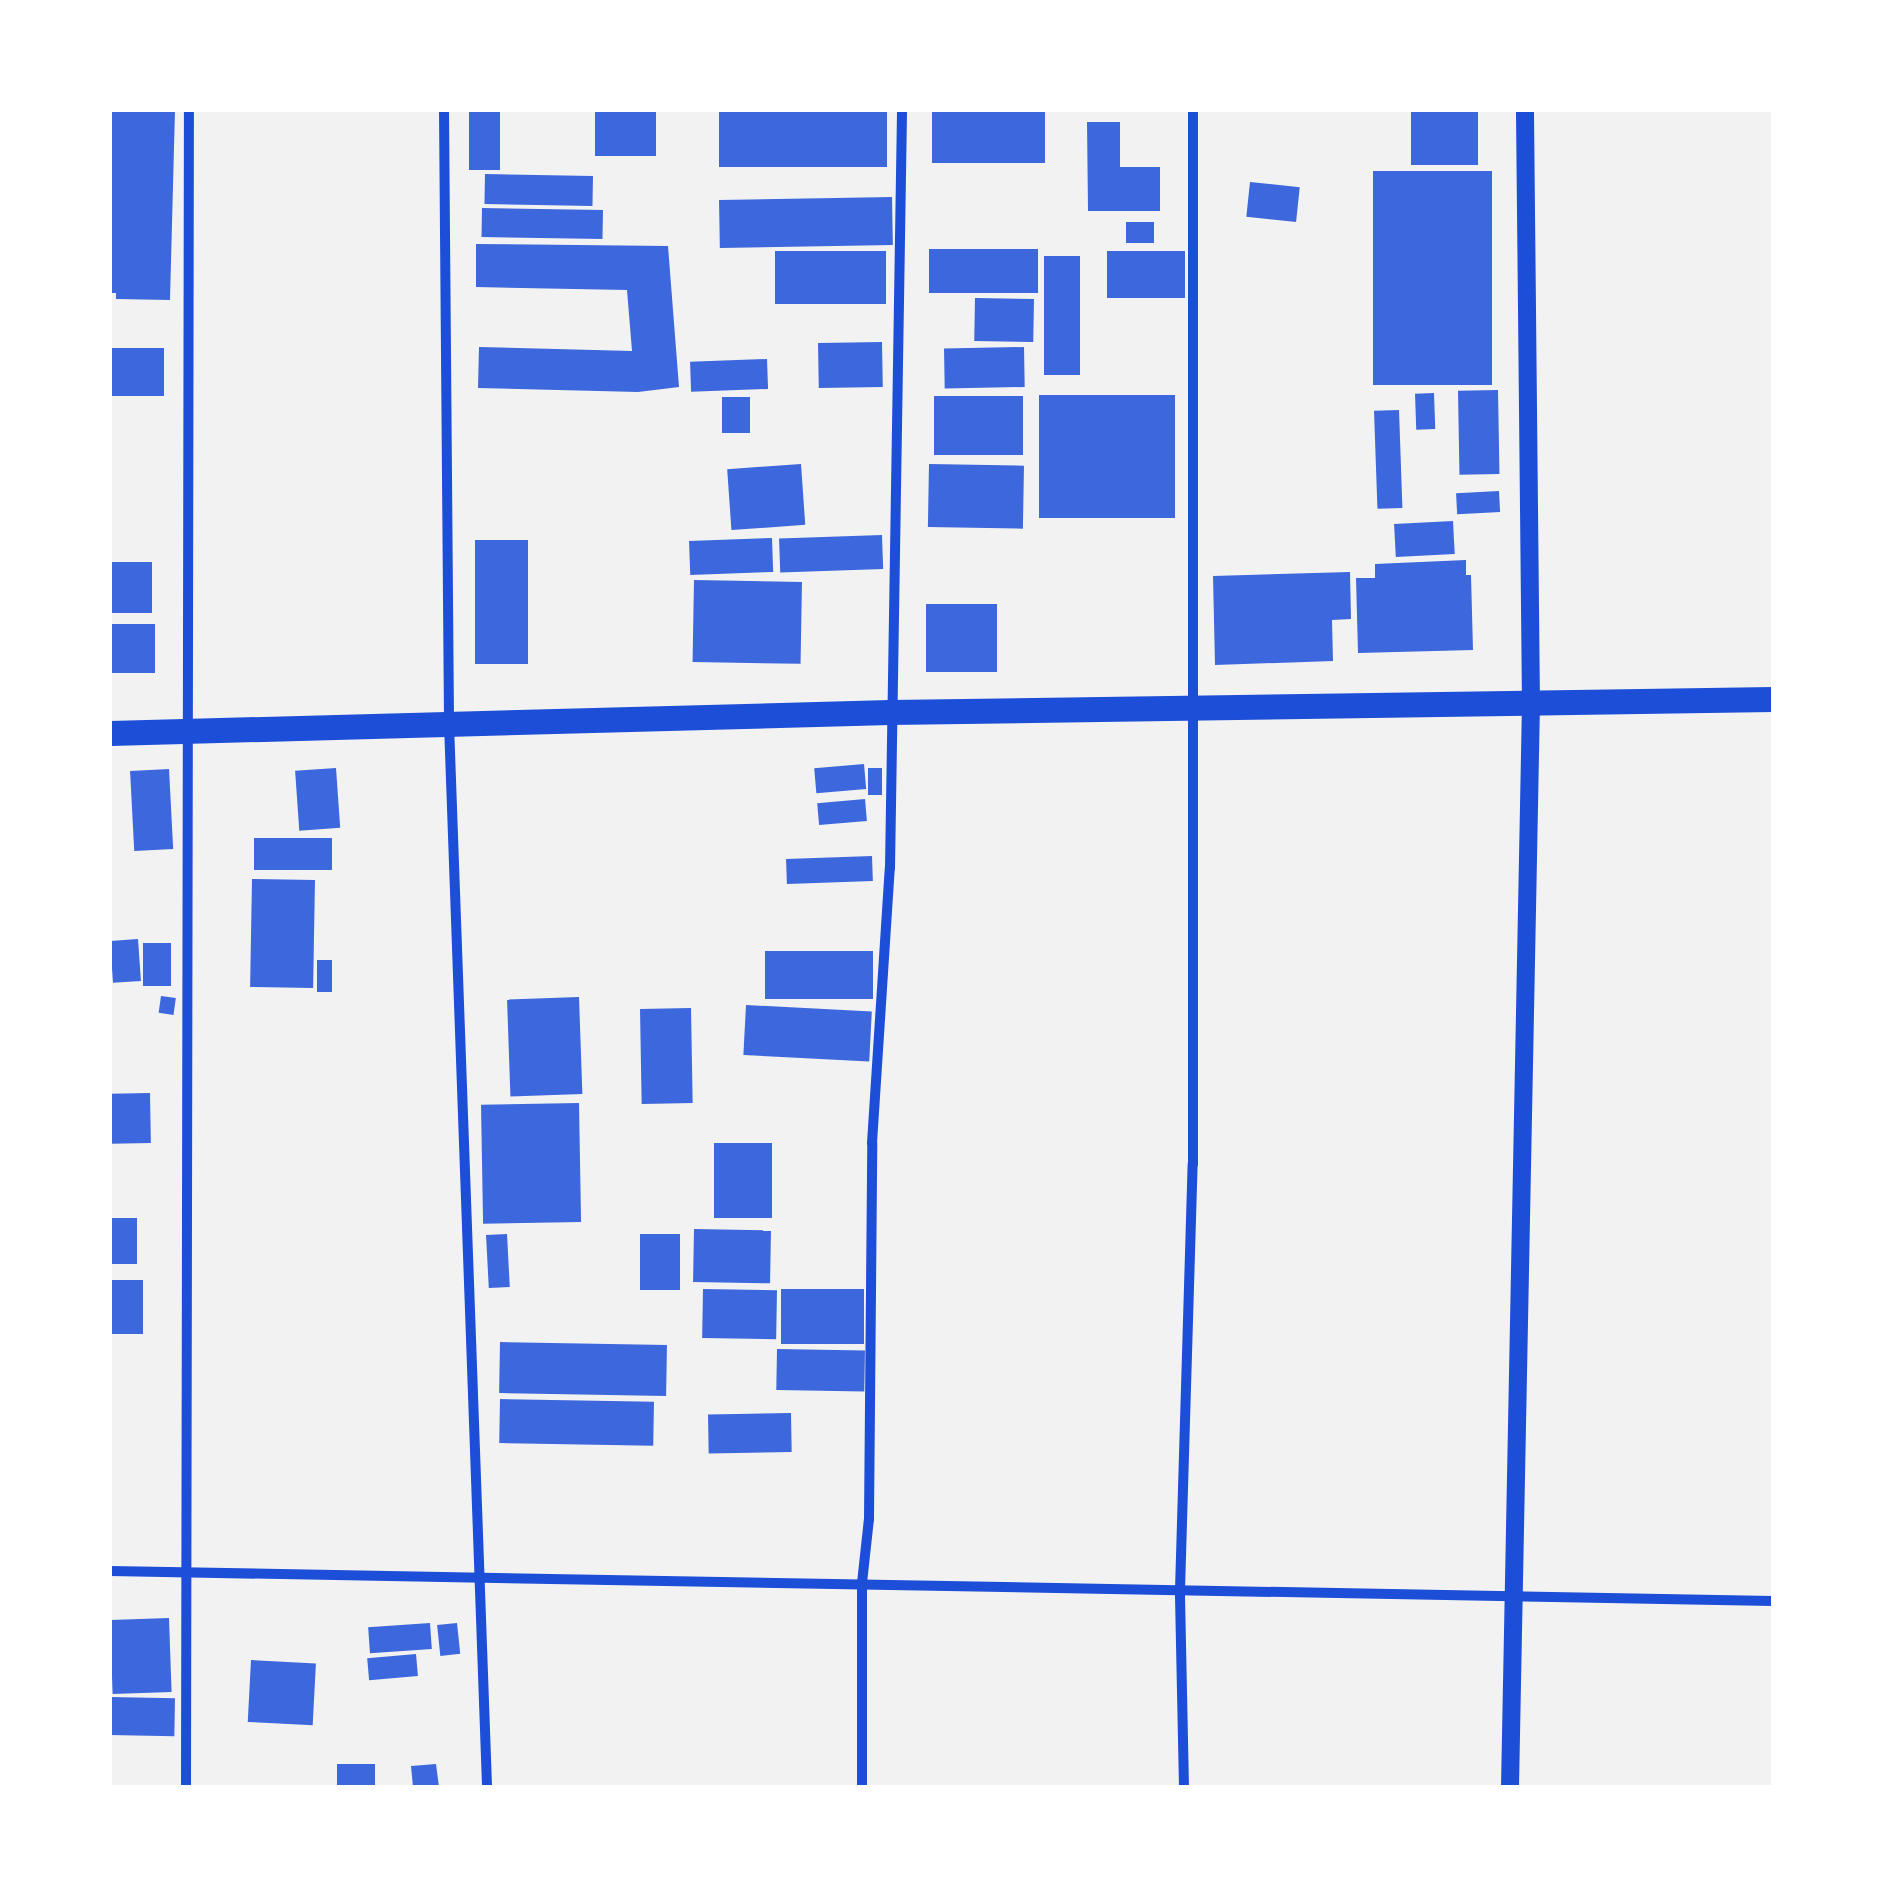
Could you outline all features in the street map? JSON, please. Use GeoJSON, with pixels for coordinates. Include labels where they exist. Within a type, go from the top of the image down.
{"type":"FeatureCollection","features":[{"type":"Feature","properties":{"kind":"main road"},"geometry":{"type":"LineString","coordinates":[[110,733],[890,712],[1773,699]]}},
{"type":"Feature","properties":{"kind":"street"},"geometry":{"type":"LineString","coordinates":[[186,1787],[188,110]]}},
{"type":"Feature","properties":{"kind":"street"},"geometry":{"type":"LineString","coordinates":[[444,110],[449,724],[487,1787]]}},
{"type":"Feature","properties":{"kind":"street"},"geometry":{"type":"LineString","coordinates":[[862,1787],[862,1583],[870,1520],[872,1143],[890,868],[902,110]]}},
{"type":"Feature","properties":{"kind":"street"},"geometry":{"type":"LineString","coordinates":[[1184,1787],[1180,1590],[1193,1164],[1190,709],[1194,110]]}},
{"type":"Feature","properties":{"kind":"street"},"geometry":{"type":"LineString","coordinates":[[1510,1787],[1531,705],[1525,110]]}},
{"type":"Feature","properties":{"kind":"street"},"geometry":{"type":"LineString","coordinates":[[110,1572],[1773,1602]]}},
{"type":"Feature","properties":{"kind":"building"},"geometry":{"type":"Polygon","coordinates":[[[110,110],[175,110],[170,300],[116,299],[116,293],[110,293],[110,110]]]}},
{"type":"Feature","properties":{"kind":"building"},"geometry":{"type":"Polygon","coordinates":[[[469,110],[500,110],[500,170],[469,170],[469,110]]]}},
{"type":"Feature","properties":{"kind":"building"},"geometry":{"type":"Polygon","coordinates":[[[595,110],[656,110],[656,156],[595,156],[595,110]]]}},
{"type":"Feature","properties":{"kind":"building"},"geometry":{"type":"Polygon","coordinates":[[[719,110],[887,110],[887,167],[719,167],[719,110]]]}},
{"type":"Feature","properties":{"kind":"building"},"geometry":{"type":"Polygon","coordinates":[[[932,110],[1045,110],[1045,163],[932,163],[932,110]]]}},
{"type":"Feature","properties":{"kind":"building"},"geometry":{"type":"Polygon","coordinates":[[[1411,110],[1478,110],[1478,165],[1411,165],[1411,110]]]}},
{"type":"Feature","properties":{"kind":"building"},"geometry":{"type":"Polygon","coordinates":[[[1087,122],[1120,122],[1120,167],[1160,167],[1160,211],[1088,211],[1087,122]]]}},
{"type":"Feature","properties":{"kind":"building"},"geometry":{"type":"Polygon","coordinates":[[[1373,171],[1492,171],[1492,385],[1373,385],[1373,171]]]}},
{"type":"Feature","properties":{"kind":"building"},"geometry":{"type":"Polygon","coordinates":[[[485,174],[593,176],[592,206],[484,204],[485,174]]]}},
{"type":"Feature","properties":{"kind":"building"},"geometry":{"type":"Polygon","coordinates":[[[1250,182],[1300,187],[1296,222],[1246,217],[1250,182]]]}},
{"type":"Feature","properties":{"kind":"building"},"geometry":{"type":"Polygon","coordinates":[[[892,197],[893,245],[720,248],[719,200],[892,197]]]}},
{"type":"Feature","properties":{"kind":"building"},"geometry":{"type":"Polygon","coordinates":[[[482,208],[603,210],[602,239],[481,237],[482,208]]]}},
{"type":"Feature","properties":{"kind":"building"},"geometry":{"type":"Polygon","coordinates":[[[1126,222],[1154,222],[1154,243],[1126,243],[1126,222]]]}},
{"type":"Feature","properties":{"kind":"building"},"geometry":{"type":"Polygon","coordinates":[[[476,244],[668,246],[679,387],[638,392],[478,388],[479,347],[632,351],[627,290],[476,287],[476,244]]]}},
{"type":"Feature","properties":{"kind":"building"},"geometry":{"type":"Polygon","coordinates":[[[929,249],[1038,249],[1038,293],[929,293],[929,249]]]}},
{"type":"Feature","properties":{"kind":"building"},"geometry":{"type":"Polygon","coordinates":[[[775,251],[886,251],[886,304],[775,304],[775,251]]]}},
{"type":"Feature","properties":{"kind":"building"},"geometry":{"type":"Polygon","coordinates":[[[1107,251],[1185,251],[1185,298],[1107,298],[1107,251]]]}},
{"type":"Feature","properties":{"kind":"building"},"geometry":{"type":"Polygon","coordinates":[[[1044,256],[1080,256],[1080,375],[1044,375],[1044,256]]]}},
{"type":"Feature","properties":{"kind":"building"},"geometry":{"type":"Polygon","coordinates":[[[975,298],[1034,299],[1033,342],[974,341],[975,298]]]}},
{"type":"Feature","properties":{"kind":"building"},"geometry":{"type":"Polygon","coordinates":[[[882,342],[883,387],[819,388],[818,343],[882,342]]]}},
{"type":"Feature","properties":{"kind":"building"},"geometry":{"type":"Polygon","coordinates":[[[1024,347],[1025,387],[945,388],[944,348],[1024,347]]]}},
{"type":"Feature","properties":{"kind":"building"},"geometry":{"type":"Polygon","coordinates":[[[110,348],[164,348],[164,396],[110,396],[110,348]]]}},
{"type":"Feature","properties":{"kind":"building"},"geometry":{"type":"Polygon","coordinates":[[[767,359],[768,389],[691,392],[690,362],[767,359]]]}},
{"type":"Feature","properties":{"kind":"building"},"geometry":{"type":"Polygon","coordinates":[[[1498,390],[1499,474],[1459,475],[1458,391],[1498,390]]]}},
{"type":"Feature","properties":{"kind":"building"},"geometry":{"type":"Polygon","coordinates":[[[1434,393],[1435,429],[1416,430],[1415,394],[1434,393]]]}},
{"type":"Feature","properties":{"kind":"building"},"geometry":{"type":"Polygon","coordinates":[[[1039,395],[1175,395],[1175,518],[1039,518],[1039,395]]]}},
{"type":"Feature","properties":{"kind":"building"},"geometry":{"type":"Polygon","coordinates":[[[934,396],[1023,396],[1023,455],[934,455],[934,396]]]}},
{"type":"Feature","properties":{"kind":"building"},"geometry":{"type":"Polygon","coordinates":[[[722,397],[750,397],[750,433],[722,433],[722,397]]]}},
{"type":"Feature","properties":{"kind":"building"},"geometry":{"type":"Polygon","coordinates":[[[1399,410],[1402,508],[1377,509],[1374,411],[1399,410]]]}},
{"type":"Feature","properties":{"kind":"building"},"geometry":{"type":"Polygon","coordinates":[[[801,464],[805,525],[731,530],[727,469],[801,464]]]}},
{"type":"Feature","properties":{"kind":"building"},"geometry":{"type":"Polygon","coordinates":[[[929,464],[1024,466],[1023,529],[928,527],[929,464]]]}},
{"type":"Feature","properties":{"kind":"building"},"geometry":{"type":"Polygon","coordinates":[[[1499,491],[1500,512],[1457,514],[1456,493],[1499,491]]]}},
{"type":"Feature","properties":{"kind":"building"},"geometry":{"type":"Polygon","coordinates":[[[1453,521],[1455,554],[1396,557],[1394,524],[1453,521]]]}},
{"type":"Feature","properties":{"kind":"building"},"geometry":{"type":"Polygon","coordinates":[[[882,535],[883,569],[780,573],[779,539],[882,535]]]}},
{"type":"Feature","properties":{"kind":"building"},"geometry":{"type":"Polygon","coordinates":[[[772,538],[773,572],[690,575],[689,541],[772,538]]]}},
{"type":"Feature","properties":{"kind":"building"},"geometry":{"type":"Polygon","coordinates":[[[475,540],[528,540],[528,664],[475,664],[475,540]]]}},
{"type":"Feature","properties":{"kind":"building"},"geometry":{"type":"Polygon","coordinates":[[[1466,560],[1466,575],[1471,575],[1473,650],[1358,653],[1356,578],[1375,578],[1375,564],[1466,560]]]}},
{"type":"Feature","properties":{"kind":"building"},"geometry":{"type":"Polygon","coordinates":[[[110,562],[152,562],[152,613],[110,613],[110,562]]]}},
{"type":"Feature","properties":{"kind":"building"},"geometry":{"type":"Polygon","coordinates":[[[1350,572],[1351,619],[1332,620],[1333,661],[1215,665],[1213,576],[1350,572]]]}},
{"type":"Feature","properties":{"kind":"building"},"geometry":{"type":"Polygon","coordinates":[[[694,580],[802,582],[801,664],[693,662],[694,580]]]}},
{"type":"Feature","properties":{"kind":"building"},"geometry":{"type":"Polygon","coordinates":[[[926,604],[997,604],[997,672],[926,672],[926,604]]]}},
{"type":"Feature","properties":{"kind":"building"},"geometry":{"type":"Polygon","coordinates":[[[110,624],[155,624],[155,673],[110,673],[110,624]]]}},
{"type":"Feature","properties":{"kind":"building"},"geometry":{"type":"Polygon","coordinates":[[[864,764],[866,789],[816,793],[814,768],[864,764]]]}},
{"type":"Feature","properties":{"kind":"building"},"geometry":{"type":"Polygon","coordinates":[[[336,768],[340,828],[299,831],[295,771],[336,768]]]}},
{"type":"Feature","properties":{"kind":"building"},"geometry":{"type":"Polygon","coordinates":[[[868,768],[882,768],[882,795],[868,795],[868,768]]]}},
{"type":"Feature","properties":{"kind":"building"},"geometry":{"type":"Polygon","coordinates":[[[169,769],[173,849],[134,851],[130,771],[169,769]]]}},
{"type":"Feature","properties":{"kind":"building"},"geometry":{"type":"Polygon","coordinates":[[[865,799],[867,821],[819,825],[817,803],[865,799]]]}},
{"type":"Feature","properties":{"kind":"building"},"geometry":{"type":"Polygon","coordinates":[[[254,838],[332,838],[332,870],[254,870],[254,838]]]}},
{"type":"Feature","properties":{"kind":"building"},"geometry":{"type":"Polygon","coordinates":[[[872,856],[873,881],[787,884],[786,859],[872,856]]]}},
{"type":"Feature","properties":{"kind":"building"},"geometry":{"type":"Polygon","coordinates":[[[252,879],[315,880],[313,988],[250,987],[252,879]]]}},
{"type":"Feature","properties":{"kind":"building"},"geometry":{"type":"Polygon","coordinates":[[[138,939],[141,981],[113,983],[110,941],[138,939]]]}},
{"type":"Feature","properties":{"kind":"building"},"geometry":{"type":"Polygon","coordinates":[[[143,943],[171,943],[171,986],[143,986],[143,943]]]}},
{"type":"Feature","properties":{"kind":"building"},"geometry":{"type":"Polygon","coordinates":[[[765,951],[873,951],[873,999],[765,999],[765,951]]]}},
{"type":"Feature","properties":{"kind":"building"},"geometry":{"type":"Polygon","coordinates":[[[317,960],[332,960],[332,992],[317,992],[317,960]]]}},
{"type":"Feature","properties":{"kind":"building"},"geometry":{"type":"Polygon","coordinates":[[[161,996],[176,998],[173,1015],[159,1013],[161,996]]]}},
{"type":"Feature","properties":{"kind":"building"},"geometry":{"type":"Polygon","coordinates":[[[579,997],[582,1094],[510,1096],[507,1000],[579,997]]]}},
{"type":"Feature","properties":{"kind":"building"},"geometry":{"type":"Polygon","coordinates":[[[746,1005],[872,1012],[869,1062],[743,1055],[746,1005]]]}},
{"type":"Feature","properties":{"kind":"building"},"geometry":{"type":"Polygon","coordinates":[[[691,1008],[693,1103],[642,1104],[640,1009],[691,1008]]]}},
{"type":"Feature","properties":{"kind":"building"},"geometry":{"type":"Polygon","coordinates":[[[150,1093],[151,1143],[111,1144],[110,1094],[150,1093]]]}},
{"type":"Feature","properties":{"kind":"building"},"geometry":{"type":"Polygon","coordinates":[[[579,1103],[581,1222],[483,1224],[481,1105],[579,1103]]]}},
{"type":"Feature","properties":{"kind":"building"},"geometry":{"type":"Polygon","coordinates":[[[714,1143],[772,1143],[772,1218],[714,1218],[714,1143]]]}},
{"type":"Feature","properties":{"kind":"building"},"geometry":{"type":"Polygon","coordinates":[[[110,1218],[137,1218],[137,1264],[110,1264],[110,1218]]]}},
{"type":"Feature","properties":{"kind":"building"},"geometry":{"type":"Polygon","coordinates":[[[694,1229],[771,1230],[770,1283],[693,1282],[694,1229]]]}},
{"type":"Feature","properties":{"kind":"building"},"geometry":{"type":"Polygon","coordinates":[[[507,1234],[510,1287],[489,1288],[486,1235],[507,1234]]]}},
{"type":"Feature","properties":{"kind":"building"},"geometry":{"type":"Polygon","coordinates":[[[640,1234],[680,1234],[680,1290],[640,1290],[640,1234]]]}},
{"type":"Feature","properties":{"kind":"building"},"geometry":{"type":"Polygon","coordinates":[[[110,1280],[143,1280],[143,1334],[110,1334],[110,1280]]]}},
{"type":"Feature","properties":{"kind":"building"},"geometry":{"type":"Polygon","coordinates":[[[703,1289],[777,1290],[776,1339],[702,1338],[703,1289]]]}},
{"type":"Feature","properties":{"kind":"building"},"geometry":{"type":"Polygon","coordinates":[[[781,1289],[864,1289],[864,1344],[781,1344],[781,1289]]]}},
{"type":"Feature","properties":{"kind":"building"},"geometry":{"type":"Polygon","coordinates":[[[500,1342],[667,1345],[666,1396],[499,1393],[500,1342]]]}},
{"type":"Feature","properties":{"kind":"building"},"geometry":{"type":"Polygon","coordinates":[[[777,1349],[865,1351],[864,1392],[776,1390],[777,1349]]]}},
{"type":"Feature","properties":{"kind":"building"},"geometry":{"type":"Polygon","coordinates":[[[500,1399],[654,1402],[653,1446],[499,1443],[500,1399]]]}},
{"type":"Feature","properties":{"kind":"building"},"geometry":{"type":"Polygon","coordinates":[[[791,1413],[792,1452],[709,1453],[708,1414],[791,1413]]]}},
{"type":"Feature","properties":{"kind":"building"},"geometry":{"type":"Polygon","coordinates":[[[169,1618],[172,1692],[113,1694],[110,1620],[169,1618]]]}},
{"type":"Feature","properties":{"kind":"building"},"geometry":{"type":"Polygon","coordinates":[[[430,1623],[432,1649],[370,1653],[368,1627],[430,1623]]]}},
{"type":"Feature","properties":{"kind":"building"},"geometry":{"type":"Polygon","coordinates":[[[457,1623],[460,1654],[440,1656],[437,1625],[457,1623]]]}},
{"type":"Feature","properties":{"kind":"building"},"geometry":{"type":"Polygon","coordinates":[[[416,1654],[418,1676],[369,1680],[367,1658],[416,1654]]]}},
{"type":"Feature","properties":{"kind":"building"},"geometry":{"type":"Polygon","coordinates":[[[251,1660],[316,1663],[313,1725],[248,1722],[251,1660]]]}},
{"type":"Feature","properties":{"kind":"building"},"geometry":{"type":"Polygon","coordinates":[[[110,1697],[175,1698],[174,1736],[110,1735],[110,1697]]]}},
{"type":"Feature","properties":{"kind":"building"},"geometry":{"type":"Polygon","coordinates":[[[337,1764],[375,1764],[375,1787],[337,1787],[337,1764]]]}},
{"type":"Feature","properties":{"kind":"building"},"geometry":{"type":"Polygon","coordinates":[[[436,1764],[439,1787],[413,1787],[411,1766],[436,1764]]]}}]}
